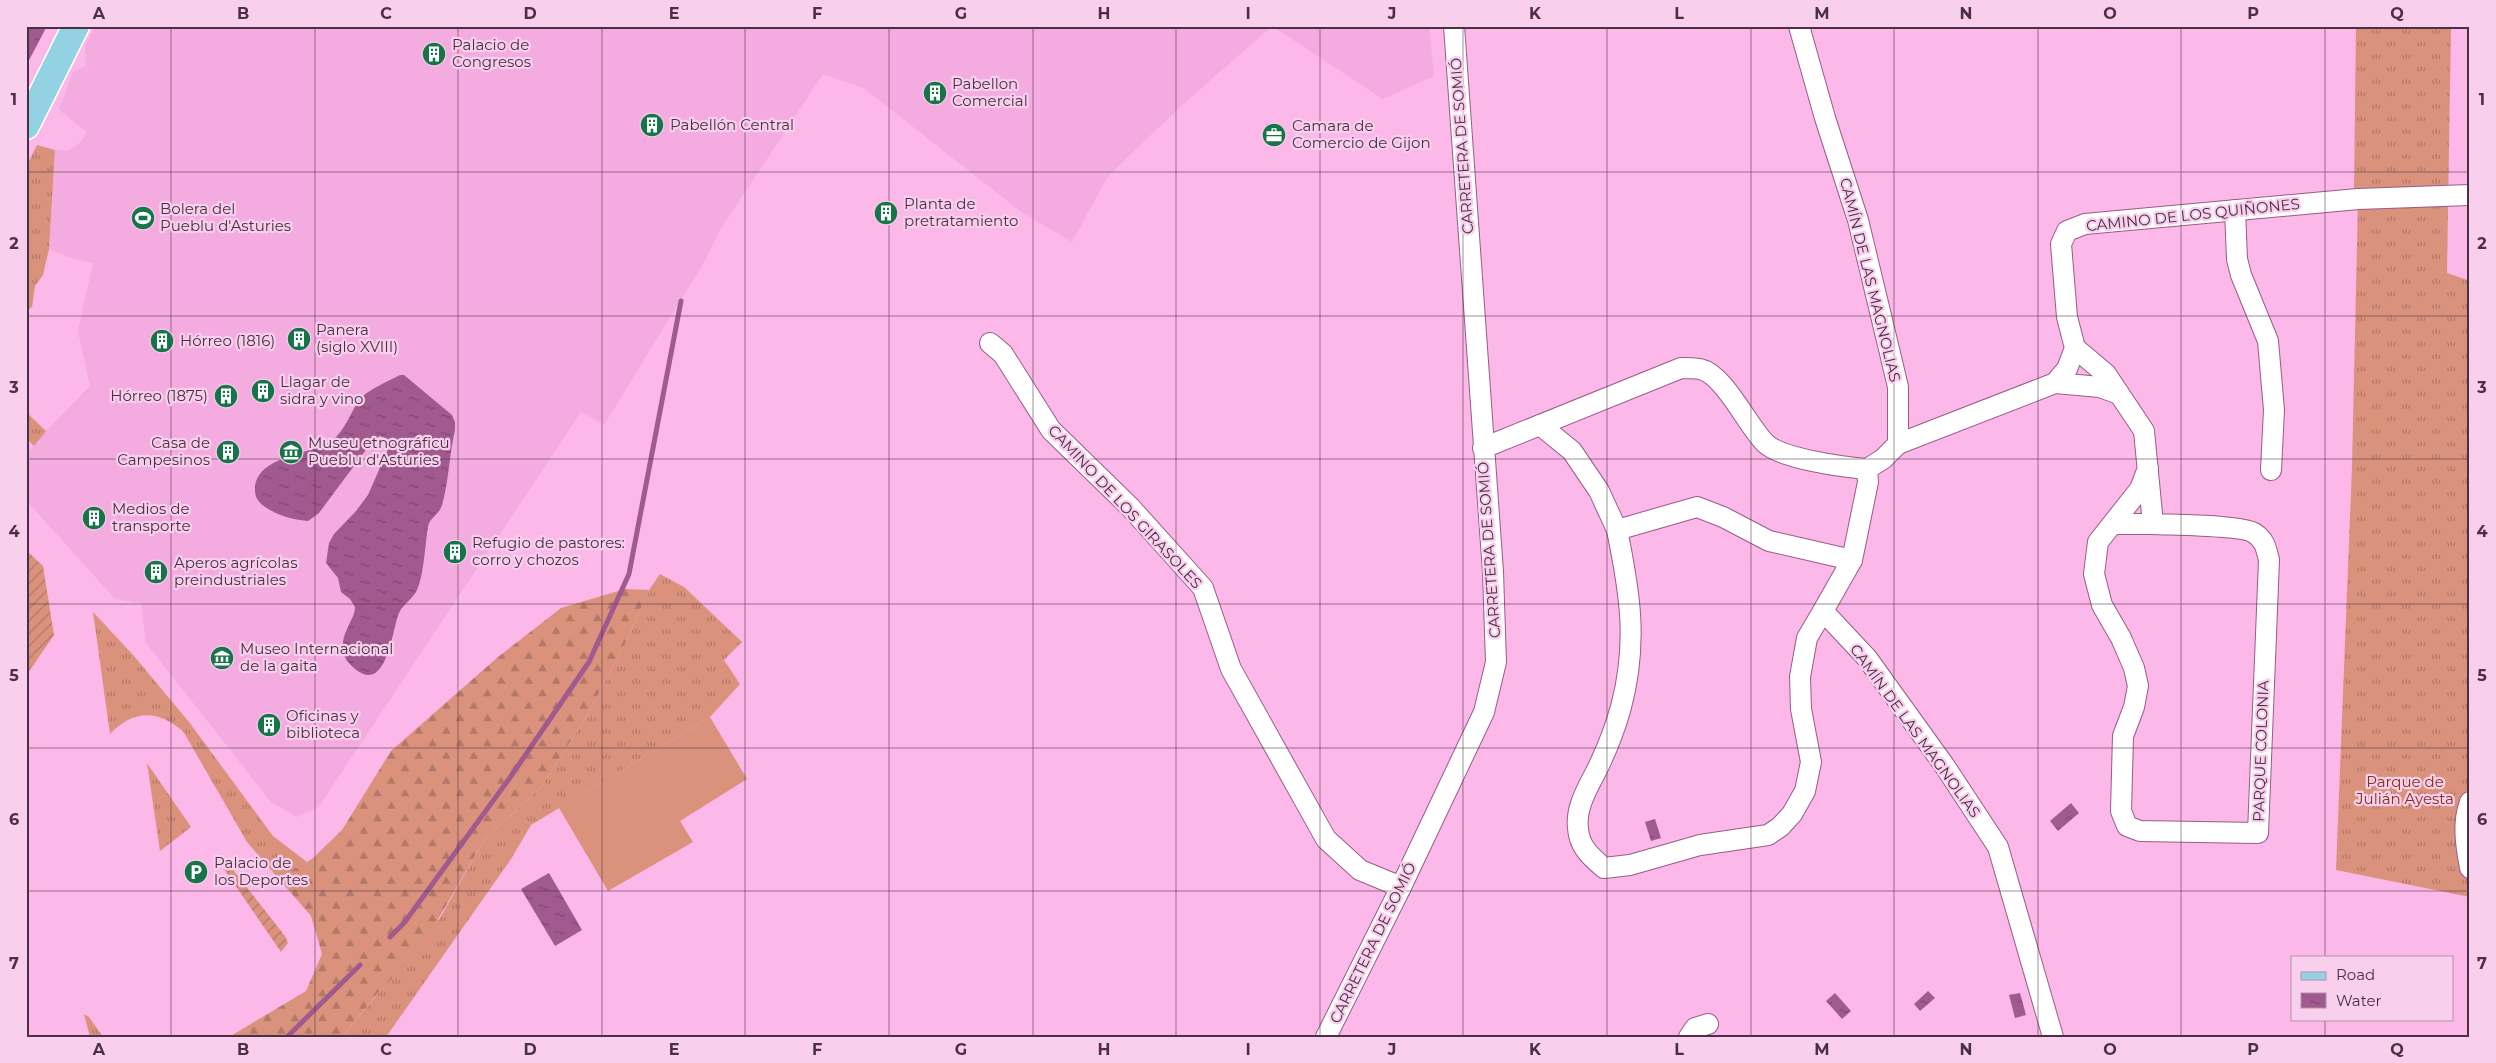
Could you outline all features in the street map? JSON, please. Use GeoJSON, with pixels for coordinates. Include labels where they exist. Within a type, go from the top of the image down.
{"type":"FeatureCollection","features":[{"type":"Feature","properties":{"kind":"main road"},"geometry":{"type":"LineString","coordinates":[[26,126],[76,26]]}},
{"type":"Feature","properties":{"kind":"street","name":"CARRETERA DE SOMIÓ"},"geometry":{"type":"LineString","coordinates":[[1326,1037],[1401,887],[1484,712],[1496,662],[1493,572],[1482,448],[1454,26]]}},
{"type":"Feature","properties":{"kind":"street","name":"CAMÍN DE LAS MAGNOLIAS"},"geometry":{"type":"LineString","coordinates":[[1799,26],[1825,118],[1858,220],[1889,349],[1898,387],[1898,444]]}},
{"type":"Feature","properties":{"kind":"street","name":"CAMINO DE LOS QUIÑONES"},"geometry":{"type":"LineString","coordinates":[[2075,348],[2067,317],[2061,244],[2067,231],[2085,224],[2358,200],[2470,195]]}},
{"type":"Feature","properties":{"kind":"street"},"geometry":{"type":"LineString","coordinates":[[2235,210],[2237,259],[2240,275],[2268,341],[2274,410],[2271,470]]}},
{"type":"Feature","properties":{"kind":"street","name":"CAMINO DE LOS GIRASOLES"},"geometry":{"type":"LineString","coordinates":[[990,343],[1003,354],[1051,430],[1131,508],[1203,588],[1231,669],[1326,840],[1360,870],[1401,887]]}},
{"type":"Feature","properties":{"kind":"street"},"geometry":{"type":"LineString","coordinates":[[1482,448],[1681,368],[1701,369],[1715,377],[1765,444],[1790,454],[1837,466],[1867,469],[1882,459],[1898,444],[2055,383],[2068,369],[2075,348]]}},
{"type":"Feature","properties":{"kind":"street","name":"PARQUE COLONIA"},"geometry":{"type":"LineString","coordinates":[[2075,348],[2106,374],[2144,431],[2153,524]]}},
{"type":"Feature","properties":{"kind":"street"},"geometry":{"type":"LineString","coordinates":[[2055,383],[2100,387],[2119,394]]}},
{"type":"Feature","properties":{"kind":"street"},"geometry":{"type":"LineString","coordinates":[[1540,425],[1572,451],[1599,491],[1617,530],[1630,590],[1632,643],[1621,707],[1602,760],[1583,799],[1578,828],[1584,851],[1604,868],[1630,865],[1700,846],[1768,835],[1792,814],[1805,791],[1811,762],[1800,710],[1806,638],[1852,560],[1868,482],[1867,469]]}},
{"type":"Feature","properties":{"kind":"street","name":"PARQUE COLONIA"},"geometry":{"type":"LineString","coordinates":[[2113,524],[2153,524],[2238,529],[2253,532],[2265,544],[2268,560],[2258,833],[2140,831],[2127,826],[2121,811],[2123,736],[2134,707],[2138,686],[2134,668],[2124,645],[2102,605],[2094,574],[2098,542],[2140,489],[2148,468]]}},
{"type":"Feature","properties":{"kind":"street"},"geometry":{"type":"LineString","coordinates":[[1617,530],[1697,507],[1722,517],[1769,541],[1852,560]]}},
{"type":"Feature","properties":{"kind":"street","name":"CAMÍN DE LAS MAGNOLIAS"},"geometry":{"type":"LineString","coordinates":[[1823,611],[1867,658],[1944,765],[1998,847],[2053,1037]]}},
{"type":"Feature","properties":{"kind":"street"},"geometry":{"type":"LineString","coordinates":[[2470,802],[2466,812],[2465,843],[2470,868]]}},
{"type":"Feature","properties":{"kind":"street"},"geometry":{"type":"LineString","coordinates":[[1689,1037],[1695,1028],[1708,1024]]}},
{"type":"Feature","properties":{"kind":"shaded area"},"geometry":{"type":"Polygon","coordinates":[[[95,26],[1272,26],[1181,106],[1108,176],[1072,242],[1020,211],[865,89],[823,74],[720,230],[706,259],[604,425],[581,412],[318,808],[297,817],[271,802],[146,643],[141,603],[115,599],[26,500],[26,455],[46,431],[90,386],[78,331],[93,263],[71,258],[49,249],[55,150],[68,151],[81,142],[87,132],[59,110],[73,72],[86,66],[85,47],[95,26]]]}},
{"type":"Feature","properties":{"kind":"shaded area"},"geometry":{"type":"Polygon","coordinates":[[[1272,26],[1429,26],[1434,76],[1383,99],[1272,26]]]}},
{"type":"Feature","properties":{"kind":"green space","name":"Parque de Julián Ayesta"},"geometry":{"type":"Polygon","coordinates":[[[2356,26],[2451,26],[2447,273],[2470,281],[2470,897],[2336,870],[2352,467],[2358,200],[2354,188],[2356,26]]]}},
{"type":"Feature","properties":{"kind":"green space"},"geometry":{"type":"Polygon","coordinates":[[[37,145],[55,150],[49,249],[43,275],[35,286],[32,307],[26,311],[26,167],[37,145]]]}},
{"type":"Feature","properties":{"kind":"green space"},"geometry":{"type":"Polygon","coordinates":[[[26,412],[46,431],[34,446],[26,438],[26,412]]]}},
{"type":"Feature","properties":{"kind":"green space"},"geometry":{"type":"Polygon","coordinates":[[[26,550],[43,566],[54,635],[28,673],[26,661],[26,550]]]}},
{"type":"Feature","properties":{"kind":"green space"},"geometry":{"type":"Polygon","coordinates":[[[660,574],[684,587],[742,642],[724,660],[740,684],[710,717],[531,825],[511,859],[386,1037],[342,1037],[440,918],[484,840],[540,788],[585,719],[624,646],[649,590],[660,574]]]}},
{"type":"Feature","properties":{"kind":"green space"},"geometry":{"type":"Polygon","coordinates":[[[625,589],[649,590],[624,646],[585,719],[540,788],[484,840],[422,947],[377,994],[342,1037],[229,1037],[306,991],[322,954],[311,916],[278,878],[312,859],[342,830],[391,751],[498,657],[561,608],[625,589]]]}},
{"type":"Feature","properties":{"kind":"green space"},"geometry":{"type":"Polygon","coordinates":[[[93,612],[134,656],[189,722],[273,836],[307,862],[278,878],[247,842],[183,731],[173,724],[155,716],[146,715],[128,720],[110,734],[93,612]]]}},
{"type":"Feature","properties":{"kind":"green space"},"geometry":{"type":"Polygon","coordinates":[[[710,717],[747,779],[680,821],[693,842],[608,891],[559,808],[710,717]]]}},
{"type":"Feature","properties":{"kind":"green space"},"geometry":{"type":"Polygon","coordinates":[[[147,763],[191,827],[160,851],[147,763]]]}},
{"type":"Feature","properties":{"kind":"green space"},"geometry":{"type":"Polygon","coordinates":[[[230,866],[285,936],[288,943],[281,952],[224,869],[230,866]]]}},
{"type":"Feature","properties":{"kind":"green space"},"geometry":{"type":"Polygon","coordinates":[[[84,1014],[89,1017],[103,1037],[90,1037],[84,1014]]]}},
{"type":"Feature","properties":{"kind":"water"},"geometry":{"type":"Polygon","coordinates":[[[26,26],[47,26],[26,66],[26,26]]]}},
{"type":"Feature","properties":{"kind":"water"},"geometry":{"type":"Polygon","coordinates":[[[400,375],[404,375],[452,415],[455,422],[455,430],[444,496],[441,508],[429,524],[423,568],[417,590],[399,613],[386,657],[381,667],[374,673],[366,675],[355,669],[344,655],[344,637],[353,617],[355,607],[350,599],[341,592],[338,578],[326,563],[329,543],[334,534],[368,495],[389,447],[388,439],[380,436],[374,439],[319,513],[308,521],[289,518],[263,506],[257,499],[255,491],[257,479],[265,469],[275,462],[315,448],[336,437],[363,396],[400,375]]]}},
{"type":"Feature","properties":{"kind":"water"},"geometry":{"type":"Polygon","coordinates":[[[2071,803],[2079,813],[2058,831],[2050,821],[2071,803]]]}},
{"type":"Feature","properties":{"kind":"water"},"geometry":{"type":"Polygon","coordinates":[[[1655,819],[1661,838],[1651,841],[1645,822],[1655,819]]]}},
{"type":"Feature","properties":{"kind":"water"},"geometry":{"type":"Polygon","coordinates":[[[549,873],[582,930],[555,946],[521,889],[549,873]]]}},
{"type":"Feature","properties":{"kind":"water"},"geometry":{"type":"Polygon","coordinates":[[[1928,991],[1935,998],[1920,1011],[1914,1004],[1928,991]]]}},
{"type":"Feature","properties":{"kind":"water"},"geometry":{"type":"Polygon","coordinates":[[[1835,993],[1851,1011],[1842,1019],[1826,1001],[1835,993]]]}},
{"type":"Feature","properties":{"kind":"water"},"geometry":{"type":"Polygon","coordinates":[[[2020,993],[2026,1015],[2015,1018],[2009,995],[2020,993]]]}},
{"type":"Feature","properties":{"kind":"waterway"},"geometry":{"type":"LineString","coordinates":[[390,937],[404,923],[509,779],[589,662],[629,574],[681,301]]}},
{"type":"Feature","properties":{"kind":"waterway"},"geometry":{"type":"LineString","coordinates":[[287,1037],[360,965]]}},
{"type":"Feature","properties":{"kind":"place","name":"Palacio de Congresos"},"geometry":{"type":"Point","coordinates":[434,54]}},
{"type":"Feature","properties":{"kind":"place","name":"Pabellon Comercial"},"geometry":{"type":"Point","coordinates":[935,93]}},
{"type":"Feature","properties":{"kind":"place","name":"Pabellón Central"},"geometry":{"type":"Point","coordinates":[652,125]}},
{"type":"Feature","properties":{"kind":"place","name":"Camara de Comercio de Gijon"},"geometry":{"type":"Point","coordinates":[1274,135]}},
{"type":"Feature","properties":{"kind":"place","name":"Planta de pretratamiento"},"geometry":{"type":"Point","coordinates":[886,213]}},
{"type":"Feature","properties":{"kind":"place","name":"Bolera del Pueblu d'Asturies"},"geometry":{"type":"Point","coordinates":[143,218]}},
{"type":"Feature","properties":{"kind":"place","name":"Panera (siglo XVIII)"},"geometry":{"type":"Point","coordinates":[299,339]}},
{"type":"Feature","properties":{"kind":"place","name":"Hórreo (1816)"},"geometry":{"type":"Point","coordinates":[162,341]}},
{"type":"Feature","properties":{"kind":"place","name":"Llagar de sidra y vino"},"geometry":{"type":"Point","coordinates":[263,391]}},
{"type":"Feature","properties":{"kind":"place","name":"Hórreo (1875)"},"geometry":{"type":"Point","coordinates":[226,396]}},
{"type":"Feature","properties":{"kind":"place","name":"Casa de Campesinos"},"geometry":{"type":"Point","coordinates":[228,452]}},
{"type":"Feature","properties":{"kind":"place","name":"Museu etnográficu Pueblu d'Asturies"},"geometry":{"type":"Point","coordinates":[291,452]}},
{"type":"Feature","properties":{"kind":"place","name":"Medios de transporte"},"geometry":{"type":"Point","coordinates":[94,518]}},
{"type":"Feature","properties":{"kind":"place","name":"Refugio de pastores: corro y chozos"},"geometry":{"type":"Point","coordinates":[455,552]}},
{"type":"Feature","properties":{"kind":"place","name":"Aperos agrícolas preindustriales"},"geometry":{"type":"Point","coordinates":[156,572]}},
{"type":"Feature","properties":{"kind":"place","name":"Museo Internacional de la gaita"},"geometry":{"type":"Point","coordinates":[222,658]}},
{"type":"Feature","properties":{"kind":"place","name":"Oficinas y biblioteca"},"geometry":{"type":"Point","coordinates":[269,725]}},
{"type":"Feature","properties":{"kind":"place","name":"Palacio de los Deportes"},"geometry":{"type":"Point","coordinates":[196,872]}}]}
